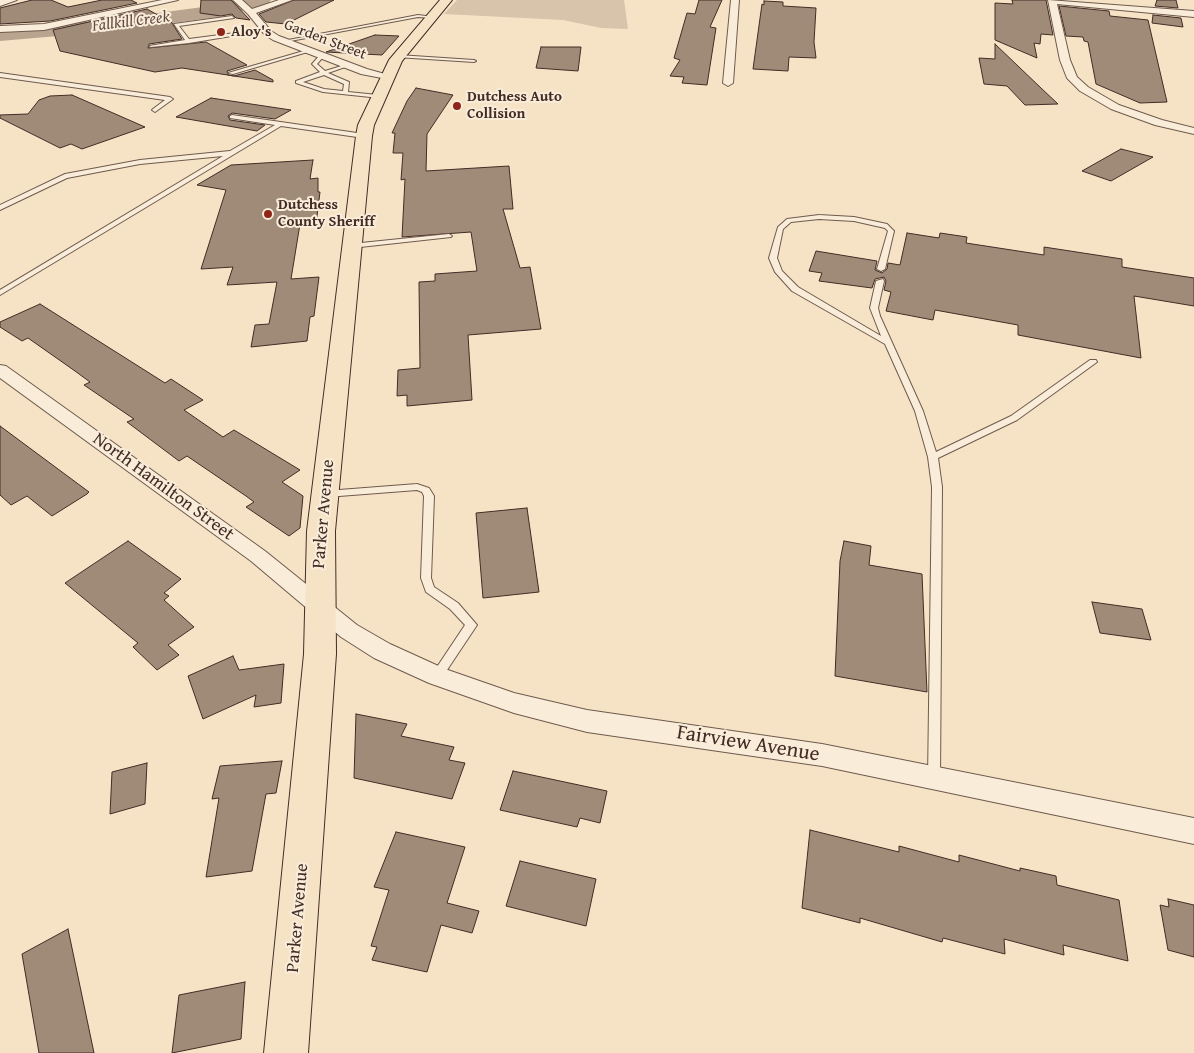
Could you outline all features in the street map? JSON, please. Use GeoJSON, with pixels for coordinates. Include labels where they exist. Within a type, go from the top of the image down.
{"type":"FeatureCollection","features":[{"type":"Feature","properties":{"kind":"main road","name":"Parker Avenue"},"geometry":{"type":"LineString","coordinates":[[286,1053],[316,707],[321,610],[318,572],[324,494],[364,136],[388,76],[446,0]]}},
{"type":"Feature","properties":{"kind":"street"},"geometry":{"type":"LineString","coordinates":[[0,3],[12,0]]}},
{"type":"Feature","properties":{"kind":"street"},"geometry":{"type":"LineString","coordinates":[[0,29],[24,29],[64,24],[174,0]]}},
{"type":"Feature","properties":{"kind":"street"},"geometry":{"type":"LineString","coordinates":[[244,6],[288,0]]}},
{"type":"Feature","properties":{"kind":"street"},"geometry":{"type":"LineString","coordinates":[[728,84],[735,0]]}},
{"type":"Feature","properties":{"kind":"street"},"geometry":{"type":"LineString","coordinates":[[1194,14],[1052,1],[1065,60],[1072,78],[1084,89],[1115,107],[1159,123],[1194,132]]}},
{"type":"Feature","properties":{"kind":"street","name":"Garden Street"},"geometry":{"type":"LineString","coordinates":[[244,6],[271,36],[372,74],[388,76]]}},
{"type":"Feature","properties":{"kind":"street","name":"North Hamilton Street"},"geometry":{"type":"LineString","coordinates":[[0,370],[258,556],[321,610]]}},
{"type":"Feature","properties":{"kind":"street","name":"Fairview Avenue"},"geometry":{"type":"LineString","coordinates":[[321,610],[382,652],[437,676],[514,703],[587,721],[764,745],[1194,831]]}},
{"type":"Feature","properties":{"kind":"lane"},"geometry":{"type":"LineString","coordinates":[[285,41],[418,16],[432,17]]}},
{"type":"Feature","properties":{"kind":"lane"},"geometry":{"type":"LineString","coordinates":[[189,42],[176,25],[232,17]]}},
{"type":"Feature","properties":{"kind":"lane"},"geometry":{"type":"LineString","coordinates":[[151,46],[266,30]]}},
{"type":"Feature","properties":{"kind":"lane"},"geometry":{"type":"LineString","coordinates":[[231,73],[309,51]]}},
{"type":"Feature","properties":{"kind":"lane"},"geometry":{"type":"LineString","coordinates":[[322,56],[314,64],[324,73],[347,83],[345,93]]}},
{"type":"Feature","properties":{"kind":"lane"},"geometry":{"type":"LineString","coordinates":[[346,65],[298,82],[323,90],[345,93],[388,76],[474,60]]}},
{"type":"Feature","properties":{"kind":"lane"},"geometry":{"type":"LineString","coordinates":[[0,75],[170,99],[155,110]]}},
{"type":"Feature","properties":{"kind":"lane"},"geometry":{"type":"LineString","coordinates":[[232,117],[364,136]]}},
{"type":"Feature","properties":{"kind":"lane"},"geometry":{"type":"LineString","coordinates":[[0,293],[280,124]]}},
{"type":"Feature","properties":{"kind":"lane"},"geometry":{"type":"LineString","coordinates":[[0,208],[65,176],[140,162],[231,153]]}},
{"type":"Feature","properties":{"kind":"lane"},"geometry":{"type":"LineString","coordinates":[[881,269],[891,231],[887,226],[854,219],[819,216],[789,220],[780,228],[773,258],[779,272],[794,289],[886,342]]}},
{"type":"Feature","properties":{"kind":"lane"},"geometry":{"type":"LineString","coordinates":[[351,246],[449,236]]}},
{"type":"Feature","properties":{"kind":"lane"},"geometry":{"type":"LineString","coordinates":[[880,281],[874,308],[886,342],[919,411],[933,457],[938,498],[934,779]]}},
{"type":"Feature","properties":{"kind":"lane"},"geometry":{"type":"LineString","coordinates":[[933,457],[1014,418],[1093,362]]}},
{"type":"Feature","properties":{"kind":"lane"},"geometry":{"type":"LineString","coordinates":[[324,494],[417,487],[426,490],[429,496],[426,578],[430,589],[454,606],[471,625],[437,676]]}},
{"type":"Feature","properties":{"kind":"shaded area"},"geometry":{"type":"Polygon","coordinates":[[[457,0],[624,0],[628,29],[601,28],[563,20],[444,14],[457,0]]]}},
{"type":"Feature","properties":{"kind":"building"},"geometry":{"type":"Polygon","coordinates":[[[32,0],[51,0],[68,7],[102,0],[131,0],[137,3],[50,21],[0,24],[0,8],[32,0]]]}},
{"type":"Feature","properties":{"kind":"building"},"geometry":{"type":"Polygon","coordinates":[[[201,0],[231,0],[250,20],[236,18],[232,14],[221,16],[200,13],[201,0]]]}},
{"type":"Feature","properties":{"kind":"building"},"geometry":{"type":"Polygon","coordinates":[[[294,0],[334,0],[286,24],[266,22],[259,14],[294,0]]]}},
{"type":"Feature","properties":{"kind":"building"},"geometry":{"type":"Polygon","coordinates":[[[699,0],[722,0],[710,27],[716,28],[707,85],[682,83],[684,77],[670,76],[680,60],[674,58],[687,13],[695,14],[699,0]]]}},
{"type":"Feature","properties":{"kind":"building"},"geometry":{"type":"Polygon","coordinates":[[[1012,0],[1046,0],[1053,35],[1041,34],[1040,44],[1034,43],[1037,58],[995,40],[995,3],[1013,4],[1012,0]]]}},
{"type":"Feature","properties":{"kind":"building"},"geometry":{"type":"Polygon","coordinates":[[[1157,0],[1176,0],[1178,8],[1155,6],[1157,0]]]}},
{"type":"Feature","properties":{"kind":"building"},"geometry":{"type":"Polygon","coordinates":[[[764,1],[783,2],[783,6],[816,8],[814,42],[816,58],[789,57],[788,71],[753,69],[764,1]]]}},
{"type":"Feature","properties":{"kind":"building"},"geometry":{"type":"Polygon","coordinates":[[[1059,6],[1109,11],[1110,16],[1148,20],[1167,102],[1140,103],[1096,84],[1088,42],[1084,41],[1083,37],[1066,36],[1059,6]]]}},
{"type":"Feature","properties":{"kind":"building"},"geometry":{"type":"Polygon","coordinates":[[[147,9],[172,23],[182,39],[149,44],[148,48],[206,42],[247,65],[227,71],[228,75],[234,76],[182,68],[155,72],[60,51],[53,30],[147,9]]]}},
{"type":"Feature","properties":{"kind":"building"},"geometry":{"type":"Polygon","coordinates":[[[1153,15],[1181,18],[1183,27],[1152,23],[1153,15]]]}},
{"type":"Feature","properties":{"kind":"building"},"geometry":{"type":"Polygon","coordinates":[[[375,35],[399,36],[382,55],[326,52],[375,35]]]}},
{"type":"Feature","properties":{"kind":"building"},"geometry":{"type":"Polygon","coordinates":[[[995,44],[1058,104],[1025,105],[1007,86],[984,84],[979,58],[995,59],[995,44]]]}},
{"type":"Feature","properties":{"kind":"building"},"geometry":{"type":"Polygon","coordinates":[[[541,47],[581,47],[578,71],[536,68],[541,47]]]}},
{"type":"Feature","properties":{"kind":"building"},"geometry":{"type":"Polygon","coordinates":[[[255,70],[273,80],[273,82],[234,76],[255,70]]]}},
{"type":"Feature","properties":{"kind":"building"},"geometry":{"type":"Polygon","coordinates":[[[416,88],[453,95],[427,134],[426,171],[509,166],[513,209],[503,209],[520,268],[530,267],[541,329],[468,335],[472,400],[407,406],[407,395],[397,396],[398,370],[420,368],[419,282],[435,281],[435,274],[477,271],[471,232],[402,237],[405,179],[401,180],[403,153],[393,153],[395,133],[392,133],[407,101],[416,88]]]}},
{"type":"Feature","properties":{"kind":"building"},"geometry":{"type":"Polygon","coordinates":[[[72,95],[145,127],[82,149],[71,144],[60,148],[0,118],[0,115],[28,114],[39,100],[50,96],[72,95]]]}},
{"type":"Feature","properties":{"kind":"building"},"geometry":{"type":"Polygon","coordinates":[[[211,98],[291,110],[275,119],[232,113],[228,116],[230,120],[265,125],[257,131],[176,117],[211,98]]]}},
{"type":"Feature","properties":{"kind":"building"},"geometry":{"type":"Polygon","coordinates":[[[1121,149],[1153,157],[1111,181],[1082,171],[1121,149]]]}},
{"type":"Feature","properties":{"kind":"building","name":"Dutchess County Sheriff"},"geometry":{"type":"Polygon","coordinates":[[[313,160],[310,179],[318,178],[318,192],[320,192],[316,224],[300,224],[291,279],[319,277],[314,316],[310,317],[307,341],[251,347],[255,325],[269,324],[277,282],[227,285],[233,267],[201,269],[226,190],[197,185],[231,165],[313,160]]]}},
{"type":"Feature","properties":{"kind":"building"},"geometry":{"type":"Polygon","coordinates":[[[907,233],[939,238],[940,233],[967,237],[966,243],[1044,255],[1044,247],[1122,259],[1122,267],[1194,278],[1194,306],[1134,296],[1141,358],[1018,335],[1018,325],[935,310],[933,320],[886,311],[891,292],[884,290],[886,281],[884,277],[875,279],[872,288],[819,281],[822,273],[809,271],[816,251],[877,261],[875,270],[882,273],[887,269],[888,263],[900,265],[907,233]]]}},
{"type":"Feature","properties":{"kind":"building"},"geometry":{"type":"Polygon","coordinates":[[[40,304],[165,383],[171,379],[203,400],[184,410],[223,437],[234,430],[300,470],[282,482],[303,496],[300,528],[289,536],[246,507],[254,502],[246,496],[187,456],[179,461],[127,422],[134,419],[84,385],[90,382],[75,371],[28,338],[22,341],[0,327],[0,322],[40,304]]]}},
{"type":"Feature","properties":{"kind":"building"},"geometry":{"type":"Polygon","coordinates":[[[0,426],[89,492],[52,516],[27,496],[11,505],[0,495],[0,426]]]}},
{"type":"Feature","properties":{"kind":"building"},"geometry":{"type":"Polygon","coordinates":[[[527,508],[539,592],[483,598],[476,513],[527,508]]]}},
{"type":"Feature","properties":{"kind":"building"},"geometry":{"type":"Polygon","coordinates":[[[128,541],[181,579],[164,593],[169,596],[164,600],[194,627],[168,645],[179,655],[157,670],[133,647],[138,643],[65,583],[128,541]]]}},
{"type":"Feature","properties":{"kind":"building"},"geometry":{"type":"Polygon","coordinates":[[[844,541],[871,546],[869,565],[922,574],[927,692],[835,676],[840,561],[844,541]]]}},
{"type":"Feature","properties":{"kind":"building"},"geometry":{"type":"Polygon","coordinates":[[[1092,602],[1142,609],[1151,640],[1100,633],[1092,602]]]}},
{"type":"Feature","properties":{"kind":"building"},"geometry":{"type":"Polygon","coordinates":[[[233,656],[239,670],[284,664],[281,703],[254,707],[256,695],[203,719],[188,676],[233,656]]]}},
{"type":"Feature","properties":{"kind":"building"},"geometry":{"type":"Polygon","coordinates":[[[356,714],[407,724],[401,736],[454,747],[449,760],[465,763],[452,799],[354,778],[356,714]]]}},
{"type":"Feature","properties":{"kind":"building"},"geometry":{"type":"Polygon","coordinates":[[[282,761],[276,793],[266,794],[252,871],[206,877],[219,798],[212,799],[220,766],[282,761]]]}},
{"type":"Feature","properties":{"kind":"building"},"geometry":{"type":"Polygon","coordinates":[[[147,763],[145,804],[110,814],[112,772],[147,763]]]}},
{"type":"Feature","properties":{"kind":"building"},"geometry":{"type":"Polygon","coordinates":[[[513,771],[607,791],[600,823],[580,818],[577,827],[500,810],[513,771]]]}},
{"type":"Feature","properties":{"kind":"building"},"geometry":{"type":"Polygon","coordinates":[[[810,830],[899,852],[899,846],[959,862],[959,855],[1020,871],[1020,868],[1056,876],[1057,885],[1119,900],[1128,961],[1063,945],[1064,955],[1004,939],[1005,954],[943,938],[942,942],[860,918],[860,923],[802,908],[810,830]]]}},
{"type":"Feature","properties":{"kind":"building"},"geometry":{"type":"Polygon","coordinates":[[[396,832],[465,847],[447,903],[479,911],[472,933],[441,925],[427,972],[372,960],[377,947],[371,946],[389,890],[374,887],[396,832]]]}},
{"type":"Feature","properties":{"kind":"building"},"geometry":{"type":"Polygon","coordinates":[[[520,861],[596,879],[586,926],[506,906],[520,861]]]}},
{"type":"Feature","properties":{"kind":"building"},"geometry":{"type":"Polygon","coordinates":[[[1168,899],[1194,905],[1194,957],[1168,950],[1160,905],[1169,907],[1168,899]]]}},
{"type":"Feature","properties":{"kind":"building"},"geometry":{"type":"Polygon","coordinates":[[[68,929],[94,1053],[39,1053],[22,954],[68,929]]]}},
{"type":"Feature","properties":{"kind":"building"},"geometry":{"type":"Polygon","coordinates":[[[245,982],[241,1039],[172,1053],[179,995],[245,982]]]}},
{"type":"Feature","properties":{"kind":"waterway","name":"Fallkill Creek"},"geometry":{"type":"LineString","coordinates":[[0,35],[105,26],[218,11],[261,0]]}},
{"type":"Feature","properties":{"kind":"place","name":"Aloy's"},"geometry":{"type":"Point","coordinates":[221,32]}},
{"type":"Feature","properties":{"kind":"place","name":"Dutchess Auto Collision"},"geometry":{"type":"Point","coordinates":[457,106]}},
{"type":"Feature","properties":{"kind":"place","name":"Dutchess County Sheriff"},"geometry":{"type":"Point","coordinates":[268,214]}}]}
